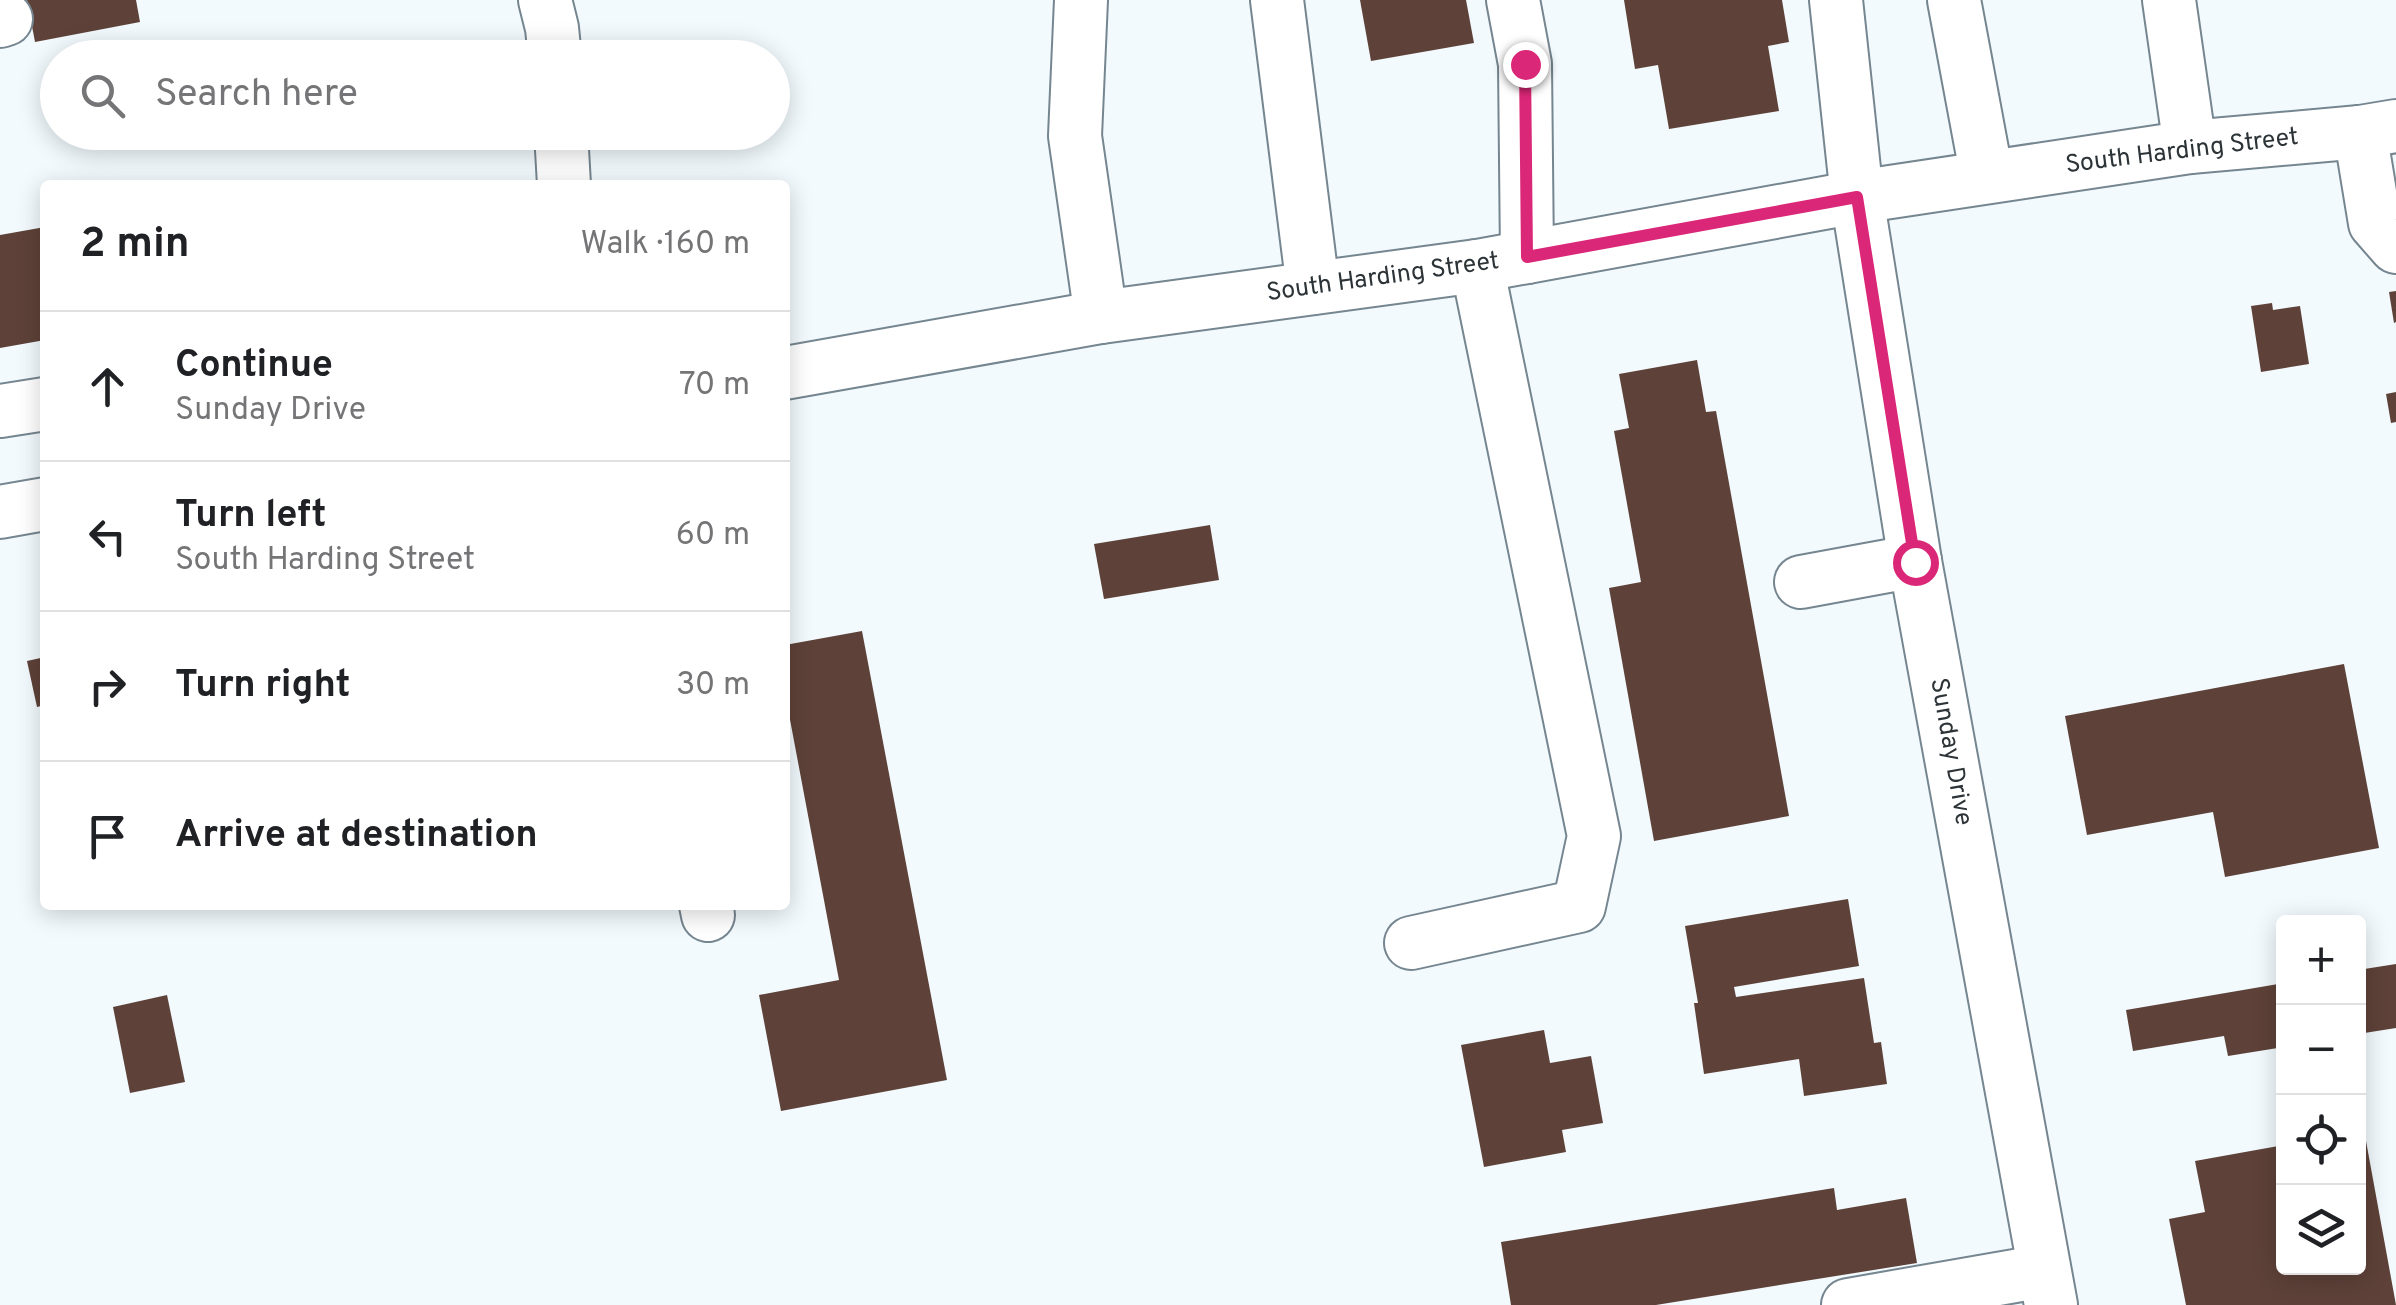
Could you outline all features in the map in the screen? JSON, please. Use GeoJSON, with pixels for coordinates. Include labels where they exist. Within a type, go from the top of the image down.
{"type":"FeatureCollection","features":[{"type":"Feature","properties":{"kind":"street"},"geometry":{"type":"LineString","coordinates":[[545,0],[553,40]]}},
{"type":"Feature","properties":{"kind":"street"},"geometry":{"type":"LineString","coordinates":[[1081,0],[1075,136],[1101,317]]}},
{"type":"Feature","properties":{"kind":"street"},"geometry":{"type":"LineString","coordinates":[[1277,0],[1313,288]]}},
{"type":"Feature","properties":{"kind":"street"},"geometry":{"type":"LineString","coordinates":[[1411,943],[1579,906],[1594,836],[1502,262],[1525,64],[1514,0]]}},
{"type":"Feature","properties":{"kind":"street","name":"Sunday Drive"},"geometry":{"type":"LineString","coordinates":[[1836,0],[1857,197],[1915,562],[2047,1288]]}},
{"type":"Feature","properties":{"kind":"street"},"geometry":{"type":"LineString","coordinates":[[1954,0],[1988,177]]}},
{"type":"Feature","properties":{"kind":"street"},"geometry":{"type":"LineString","coordinates":[[2169,0],[2190,147]]}},
{"type":"Feature","properties":{"kind":"street"},"geometry":{"type":"LineString","coordinates":[[2378,129],[2375,222],[2396,247]]}},
{"type":"Feature","properties":{"kind":"street","name":"South Harding Street"},"geometry":{"type":"LineString","coordinates":[[790,372],[1101,317],[1502,262],[1857,197],[2190,147],[2378,129]]}},
{"type":"Feature","properties":{"kind":"street"},"geometry":{"type":"LineString","coordinates":[[562,150],[564,180]]}},
{"type":"Feature","properties":{"kind":"street"},"geometry":{"type":"LineString","coordinates":[[0,412],[40,405]]}},
{"type":"Feature","properties":{"kind":"street"},"geometry":{"type":"LineString","coordinates":[[0,512],[40,505]]}},
{"type":"Feature","properties":{"kind":"street"},"geometry":{"type":"LineString","coordinates":[[1801,582],[1915,562]]}},
{"type":"Feature","properties":{"kind":"street"},"geometry":{"type":"LineString","coordinates":[[1848,1305],[2047,1288]]}},
{"type":"Feature","properties":{"kind":"building"},"geometry":{"type":"Polygon","coordinates":[[[27,0],[136,0],[140,22],[35,42],[27,0]]]}},
{"type":"Feature","properties":{"kind":"building"},"geometry":{"type":"Polygon","coordinates":[[[1360,0],[1466,0],[1474,43],[1371,61],[1360,0]]]}},
{"type":"Feature","properties":{"kind":"building"},"geometry":{"type":"Polygon","coordinates":[[[1624,0],[1782,0],[1789,42],[1768,46],[1779,111],[1669,129],[1658,65],[1635,69],[1624,0]]]}},
{"type":"Feature","properties":{"kind":"building"},"geometry":{"type":"Polygon","coordinates":[[[40,228],[40,341],[0,348],[0,235],[40,228]]]}},
{"type":"Feature","properties":{"kind":"building"},"geometry":{"type":"Polygon","coordinates":[[[2396,291],[2396,322],[2394,323],[2389,292],[2396,291]]]}},
{"type":"Feature","properties":{"kind":"building"},"geometry":{"type":"Polygon","coordinates":[[[2272,303],[2273,310],[2300,306],[2309,364],[2261,372],[2251,306],[2272,303]]]}},
{"type":"Feature","properties":{"kind":"building"},"geometry":{"type":"Polygon","coordinates":[[[1697,360],[1706,412],[1716,411],[1789,816],[1654,841],[1609,588],[1641,582],[1614,431],[1629,428],[1619,374],[1697,360]]]}},
{"type":"Feature","properties":{"kind":"building"},"geometry":{"type":"Polygon","coordinates":[[[2396,392],[2396,422],[2391,423],[2386,394],[2396,392]]]}},
{"type":"Feature","properties":{"kind":"building"},"geometry":{"type":"Polygon","coordinates":[[[1210,525],[1219,580],[1104,599],[1094,544],[1210,525]]]}},
{"type":"Feature","properties":{"kind":"building"},"geometry":{"type":"Polygon","coordinates":[[[862,631],[947,1080],[781,1111],[759,995],[839,980],[790,720],[790,644],[862,631]]]}},
{"type":"Feature","properties":{"kind":"building"},"geometry":{"type":"Polygon","coordinates":[[[40,658],[40,706],[37,707],[27,661],[40,658]]]}},
{"type":"Feature","properties":{"kind":"building"},"geometry":{"type":"Polygon","coordinates":[[[2344,664],[2379,848],[2225,877],[2213,812],[2087,835],[2065,716],[2344,664]]]}},
{"type":"Feature","properties":{"kind":"building"},"geometry":{"type":"Polygon","coordinates":[[[1848,899],[1859,966],[1734,987],[1736,997],[1864,978],[1874,1043],[1881,1042],[1887,1084],[1804,1096],[1799,1059],[1704,1074],[1694,1003],[1698,1003],[1685,926],[1848,899]]]}},
{"type":"Feature","properties":{"kind":"building"},"geometry":{"type":"Polygon","coordinates":[[[2396,964],[2396,1028],[2366,1033],[2366,969],[2396,964]]]}},
{"type":"Feature","properties":{"kind":"building"},"geometry":{"type":"Polygon","coordinates":[[[2276,984],[2276,1048],[2228,1056],[2224,1036],[2133,1051],[2126,1010],[2276,984]]]}},
{"type":"Feature","properties":{"kind":"building"},"geometry":{"type":"Polygon","coordinates":[[[167,995],[185,1082],[130,1093],[113,1007],[167,995]]]}},
{"type":"Feature","properties":{"kind":"building"},"geometry":{"type":"Polygon","coordinates":[[[1544,1030],[1550,1063],[1591,1056],[1603,1123],[1562,1130],[1566,1152],[1484,1167],[1461,1045],[1544,1030]]]}},
{"type":"Feature","properties":{"kind":"building"},"geometry":{"type":"Polygon","coordinates":[[[2366,1141],[2396,1305],[2186,1305],[2169,1219],[2205,1212],[2195,1161],[2276,1146],[2276,1275],[2366,1275],[2366,1141]]]}},
{"type":"Feature","properties":{"kind":"building"},"geometry":{"type":"Polygon","coordinates":[[[1834,1188],[1837,1210],[1906,1198],[1917,1263],[1656,1305],[1511,1305],[1501,1242],[1834,1188]]]}},
{"type":"Feature","properties":{"kind":"route"},"geometry":{"type":"LineString","coordinates":[[1525,64],[1527,257],[1857,197],[1915,562]]}}]}
